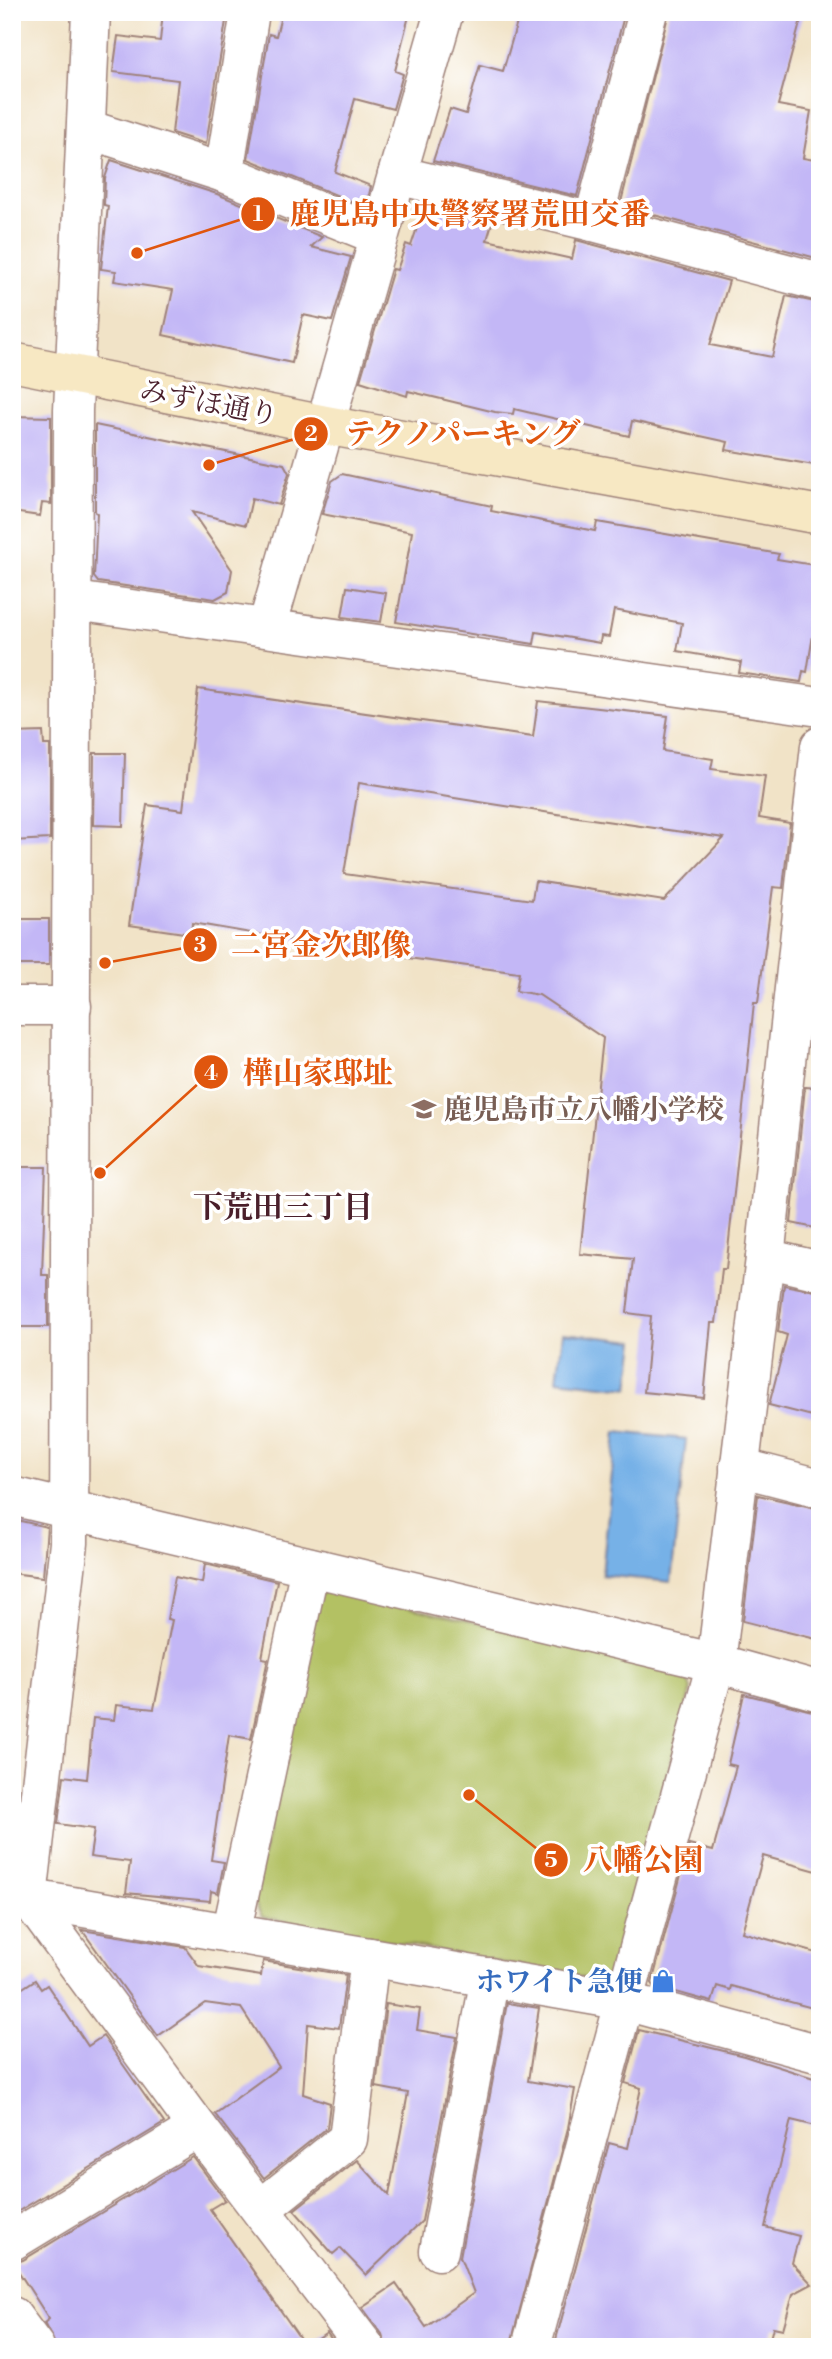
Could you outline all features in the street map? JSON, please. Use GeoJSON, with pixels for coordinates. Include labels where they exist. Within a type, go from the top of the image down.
{"type":"FeatureCollection","features":[{"type":"Feature","properties":{"kind":"street"},"geometry":{"type":"LineString","coordinates":[[91,12],[74,374],[69,1543],[20,1896],[365,2347]]}},
{"type":"Feature","properties":{"kind":"street"},"geometry":{"type":"LineString","coordinates":[[224,173],[250,12]]}},
{"type":"Feature","properties":{"kind":"street"},"geometry":{"type":"LineString","coordinates":[[267,627],[444,12]]}},
{"type":"Feature","properties":{"kind":"street"},"geometry":{"type":"LineString","coordinates":[[593,222],[648,12]]}},
{"type":"Feature","properties":{"kind":"street"},"geometry":{"type":"LineString","coordinates":[[87,129],[224,173],[379,236]]}},
{"type":"Feature","properties":{"kind":"street"},"geometry":{"type":"LineString","coordinates":[[397,175],[593,222],[820,282]]}},
{"type":"Feature","properties":{"kind":"street","name":"みずほ通り"},"geometry":{"type":"LineString","coordinates":[[12,362],[325,425],[820,515]]}},
{"type":"Feature","properties":{"kind":"street"},"geometry":{"type":"LineString","coordinates":[[75,601],[820,707]]}},
{"type":"Feature","properties":{"kind":"street"},"geometry":{"type":"LineString","coordinates":[[531,2347],[716,1663],[765,1258],[810,928],[820,746]]}},
{"type":"Feature","properties":{"kind":"street"},"geometry":{"type":"LineString","coordinates":[[12,1006],[72,1006]]}},
{"type":"Feature","properties":{"kind":"street"},"geometry":{"type":"LineString","coordinates":[[765,1258],[820,1271]]}},
{"type":"Feature","properties":{"kind":"street"},"geometry":{"type":"LineString","coordinates":[[739,1467],[820,1488]]}},
{"type":"Feature","properties":{"kind":"street"},"geometry":{"type":"LineString","coordinates":[[12,1496],[716,1663],[820,1692]]}},
{"type":"Feature","properties":{"kind":"street"},"geometry":{"type":"LineString","coordinates":[[231,1934],[310,1567]]}},
{"type":"Feature","properties":{"kind":"street"},"geometry":{"type":"LineString","coordinates":[[20,1896],[625,2001],[820,2054]]}},
{"type":"Feature","properties":{"kind":"street"},"geometry":{"type":"LineString","coordinates":[[261,2208],[348,2139],[370,1957]]}},
{"type":"Feature","properties":{"kind":"street"},"geometry":{"type":"LineString","coordinates":[[439,2251],[490,1977]]}},
{"type":"Feature","properties":{"kind":"street"},"geometry":{"type":"LineString","coordinates":[[12,2241],[198,2128]]}},
{"type":"Feature","properties":{"kind":"street"},"geometry":{"type":"LineString","coordinates":[[12,2316],[35,2347]]}},
{"type":"Feature","properties":{"kind":"green space"},"geometry":{"type":"Polygon","coordinates":[[[328,1589],[684,1670],[691,1689],[612,1974],[599,1981],[262,1917],[253,1900],[319,1596],[328,1589]]]}},
{"type":"Feature","properties":{"kind":"water"},"geometry":{"type":"Polygon","coordinates":[[[563,1333],[635,1341],[629,1388],[557,1380],[563,1333]]]}},
{"type":"Feature","properties":{"kind":"water"},"geometry":{"type":"Polygon","coordinates":[[[616,1432],[686,1439],[671,1582],[602,1575],[616,1432]]]}},
{"type":"Feature","properties":{"kind":"building"},"geometry":{"type":"Polygon","coordinates":[[[163,12],[220,12],[219,19],[226,21],[206,144],[172,133],[178,80],[113,72],[118,36],[160,41],[163,12]]]}},
{"type":"Feature","properties":{"kind":"building"},"geometry":{"type":"Polygon","coordinates":[[[282,12],[410,12],[395,71],[403,74],[393,109],[355,99],[335,172],[371,186],[369,195],[358,204],[248,159],[269,34],[276,36],[282,12]]]}},
{"type":"Feature","properties":{"kind":"building"},"geometry":{"type":"Polygon","coordinates":[[[520,12],[625,12],[577,196],[433,161],[450,109],[466,114],[480,65],[503,71],[520,12]]]}},
{"type":"Feature","properties":{"kind":"building"},"geometry":{"type":"Polygon","coordinates":[[[669,12],[803,12],[778,105],[811,111],[803,158],[820,161],[820,259],[620,206],[669,12]]]}},
{"type":"Feature","properties":{"kind":"building"},"geometry":{"type":"Polygon","coordinates":[[[111,160],[217,194],[322,237],[311,247],[351,257],[332,321],[303,315],[292,363],[163,335],[173,290],[114,281],[116,271],[101,269],[108,206],[104,205],[105,178],[111,160]]]}},
{"type":"Feature","properties":{"kind":"building"},"geometry":{"type":"Polygon","coordinates":[[[425,204],[493,220],[487,240],[572,259],[576,240],[729,281],[710,345],[772,357],[786,296],[820,303],[820,466],[726,450],[728,442],[632,421],[629,436],[514,409],[513,414],[495,412],[408,391],[407,396],[360,381],[393,269],[397,270],[406,244],[411,246],[425,204]]]}},
{"type":"Feature","properties":{"kind":"building"},"geometry":{"type":"Polygon","coordinates":[[[12,416],[51,417],[51,504],[42,503],[40,516],[12,512],[12,416]]]}},
{"type":"Feature","properties":{"kind":"building"},"geometry":{"type":"Polygon","coordinates":[[[95,425],[284,464],[289,473],[279,505],[252,498],[246,525],[192,512],[232,570],[228,592],[215,599],[98,582],[94,577],[97,513],[95,425]]]}},
{"type":"Feature","properties":{"kind":"building"},"geometry":{"type":"Polygon","coordinates":[[[342,474],[492,506],[491,511],[595,531],[597,522],[779,554],[777,559],[820,566],[820,592],[807,672],[803,671],[801,682],[739,673],[741,662],[677,651],[682,623],[614,610],[609,637],[601,636],[600,643],[536,632],[534,644],[396,622],[412,532],[322,514],[332,481],[342,474]]]}},
{"type":"Feature","properties":{"kind":"building"},"geometry":{"type":"Polygon","coordinates":[[[347,587],[386,593],[381,622],[342,617],[347,587]]]}},
{"type":"Feature","properties":{"kind":"building"},"geometry":{"type":"Polygon","coordinates":[[[198,689],[533,737],[538,701],[668,716],[663,751],[713,759],[711,769],[765,776],[759,818],[790,823],[783,888],[773,887],[758,1003],[754,1003],[726,1269],[722,1269],[716,1323],[711,1323],[704,1398],[644,1392],[651,1316],[627,1313],[633,1259],[580,1254],[603,1038],[539,995],[516,991],[519,973],[363,952],[192,923],[191,934],[129,925],[147,805],[183,810],[198,689]],[[359,783],[344,874],[532,900],[535,881],[664,901],[724,838],[359,783]]]}},
{"type":"Feature","properties":{"kind":"building"},"geometry":{"type":"Polygon","coordinates":[[[43,732],[44,745],[50,745],[50,839],[12,841],[12,733],[43,732]]]}},
{"type":"Feature","properties":{"kind":"building"},"geometry":{"type":"Polygon","coordinates":[[[94,753],[125,753],[123,826],[93,825],[94,753]]]}},
{"type":"Feature","properties":{"kind":"building"},"geometry":{"type":"Polygon","coordinates":[[[12,919],[49,919],[49,965],[12,965],[12,919]]]}},
{"type":"Feature","properties":{"kind":"building"},"geometry":{"type":"Polygon","coordinates":[[[805,1087],[820,1088],[820,1229],[791,1223],[805,1087]]]}},
{"type":"Feature","properties":{"kind":"building"},"geometry":{"type":"Polygon","coordinates":[[[12,1167],[46,1167],[42,1275],[48,1275],[48,1327],[12,1327],[12,1167]]]}},
{"type":"Feature","properties":{"kind":"building"},"geometry":{"type":"Polygon","coordinates":[[[784,1285],[820,1292],[820,1418],[769,1405],[787,1335],[778,1332],[784,1285]]]}},
{"type":"Feature","properties":{"kind":"building"},"geometry":{"type":"Polygon","coordinates":[[[758,1495],[820,1509],[820,1640],[743,1621],[758,1495]]]}},
{"type":"Feature","properties":{"kind":"building"},"geometry":{"type":"Polygon","coordinates":[[[12,1519],[47,1527],[43,1577],[12,1573],[12,1519]]]}},
{"type":"Feature","properties":{"kind":"building"},"geometry":{"type":"Polygon","coordinates":[[[205,1564],[277,1581],[262,1658],[268,1659],[251,1739],[229,1735],[211,1860],[224,1862],[218,1893],[211,1891],[210,1901],[126,1893],[130,1862],[90,1857],[94,1829],[58,1824],[64,1776],[87,1779],[93,1718],[114,1720],[116,1705],[154,1709],[172,1620],[167,1619],[175,1577],[202,1583],[205,1564]]]}},
{"type":"Feature","properties":{"kind":"building"},"geometry":{"type":"Polygon","coordinates":[[[744,1694],[820,1713],[820,1872],[763,1856],[742,1932],[820,1954],[820,2010],[731,1986],[730,1990],[717,1986],[712,2002],[654,1986],[652,1983],[689,1845],[713,1851],[736,1766],[728,1764],[744,1694]]]}},
{"type":"Feature","properties":{"kind":"building"},"geometry":{"type":"Polygon","coordinates":[[[82,1930],[185,1947],[199,1966],[261,1976],[263,1961],[346,1975],[339,2028],[308,2024],[303,2094],[330,2103],[327,2128],[264,2178],[215,2114],[279,2067],[241,2008],[205,2003],[158,2036],[82,1930]]]}},
{"type":"Feature","properties":{"kind":"building"},"geometry":{"type":"Polygon","coordinates":[[[35,1980],[41,1989],[47,1985],[88,2046],[103,2036],[164,2123],[12,2215],[12,1995],[35,1980]]]}},
{"type":"Feature","properties":{"kind":"building"},"geometry":{"type":"Polygon","coordinates":[[[507,2003],[539,2008],[528,2081],[575,2089],[568,2128],[510,2347],[386,2347],[382,2334],[362,2307],[396,2284],[426,2327],[474,2293],[460,2257],[507,2003]]]}},
{"type":"Feature","properties":{"kind":"building"},"geometry":{"type":"Polygon","coordinates":[[[386,2004],[420,2009],[417,2030],[457,2037],[422,2221],[366,2275],[340,2248],[333,2254],[294,2210],[357,2160],[389,2195],[408,2093],[376,2087],[386,2004]]]}},
{"type":"Feature","properties":{"kind":"building"},"geometry":{"type":"Polygon","coordinates":[[[639,2030],[744,2056],[820,2080],[820,2127],[791,2120],[765,2227],[799,2236],[792,2263],[812,2284],[793,2294],[783,2329],[773,2327],[768,2347],[554,2347],[609,2143],[628,2148],[641,2088],[625,2083],[639,2030]]]}},
{"type":"Feature","properties":{"kind":"building"},"geometry":{"type":"Polygon","coordinates":[[[193,2157],[225,2200],[210,2209],[306,2347],[56,2347],[44,2323],[49,2319],[13,2263],[23,2260],[193,2157]]]}},
{"type":"Feature","properties":{"kind":"building"},"geometry":{"type":"Polygon","coordinates":[[[327,2333],[337,2347],[307,2347],[327,2333]]]}},
{"type":"Feature","properties":{"kind":"place","name":"鹿児島中央警察署荒田交番"},"geometry":{"type":"Point","coordinates":[137,253]}},
{"type":"Feature","properties":{"kind":"place","name":"テクノパーキング"},"geometry":{"type":"Point","coordinates":[209,465]}},
{"type":"Feature","properties":{"kind":"place","name":"二宮金次郎像"},"geometry":{"type":"Point","coordinates":[105,963]}},
{"type":"Feature","properties":{"kind":"place","name":"鹿児島市立八幡小学校"},"geometry":{"type":"Point","coordinates":[424,1109]}},
{"type":"Feature","properties":{"kind":"place","name":"樺山家邸址"},"geometry":{"type":"Point","coordinates":[100,1173]}},
{"type":"Feature","properties":{"kind":"place","name":"八幡公園"},"geometry":{"type":"Point","coordinates":[469,1795]}},
{"type":"Feature","properties":{"kind":"place","name":"ホワイト急便"},"geometry":{"type":"Point","coordinates":[663,1981]}},
{"type":"Feature","properties":{"kind":"district","name":"下荒田三丁目"},"geometry":{"type":"Point","coordinates":[283,1207]}}]}
